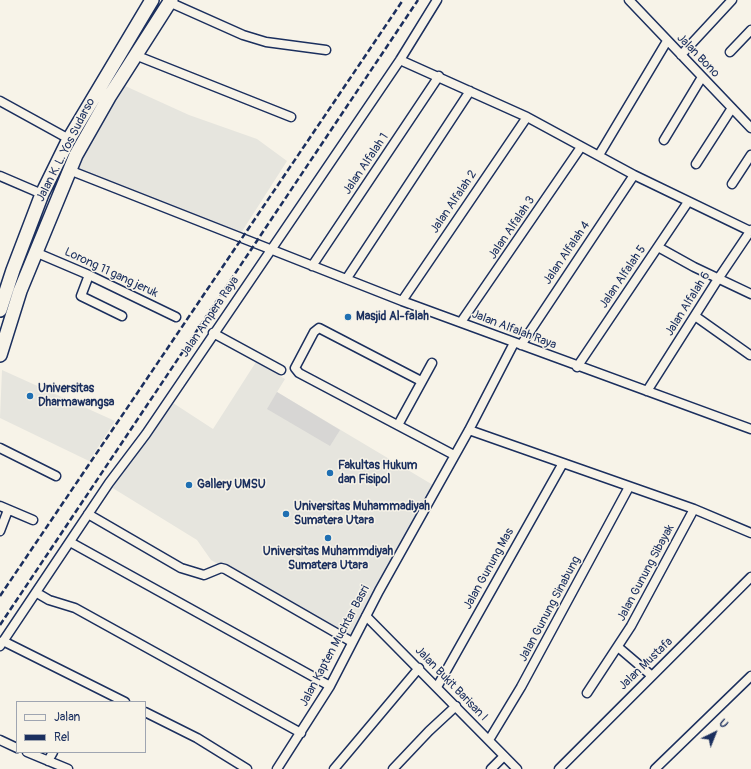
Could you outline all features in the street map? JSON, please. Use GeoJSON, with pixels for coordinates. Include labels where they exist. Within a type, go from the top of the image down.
{"type":"FeatureCollection","features":[{"type":"Feature","properties":{"kind":"main road","name":"Jalan K. L. Yos Sudarso"},"geometry":{"type":"LineString","coordinates":[[0,310],[42,194],[69,139],[152,0]]}},
{"type":"Feature","properties":{"kind":"main road","name":"Jalan K. L. Yos Sudarso"},"geometry":{"type":"LineString","coordinates":[[0,355],[20,292],[69,170],[92,126],[169,1]]}},
{"type":"Feature","properties":{"kind":"street","name":"Jalan Ampera Raya"},"geometry":{"type":"LineString","coordinates":[[2,644],[88,514],[146,434],[213,333],[400,60],[437,0]]}},
{"type":"Feature","properties":{"kind":"street","name":"Jalan Bono"},"geometry":{"type":"LineString","coordinates":[[629,0],[751,128]]}},
{"type":"Feature","properties":{"kind":"street"},"geometry":{"type":"LineString","coordinates":[[681,55],[732,0]]}},
{"type":"Feature","properties":{"kind":"street"},"geometry":{"type":"LineString","coordinates":[[169,1],[243,35],[266,42],[326,50]]}},
{"type":"Feature","properties":{"kind":"street"},"geometry":{"type":"LineString","coordinates":[[730,52],[751,30]]}},
{"type":"Feature","properties":{"kind":"street"},"geometry":{"type":"LineString","coordinates":[[599,155],[667,40]]}},
{"type":"Feature","properties":{"kind":"street"},"geometry":{"type":"LineString","coordinates":[[135,55],[291,118]]}},
{"type":"Feature","properties":{"kind":"street"},"geometry":{"type":"LineString","coordinates":[[400,60],[439,76],[527,117],[581,147],[599,155],[634,175],[750,235]]}},
{"type":"Feature","properties":{"kind":"street","name":"Jalan Alfalah 1"},"geometry":{"type":"LineString","coordinates":[[312,266],[439,76]]}},
{"type":"Feature","properties":{"kind":"street"},"geometry":{"type":"LineString","coordinates":[[664,140],[702,77]]}},
{"type":"Feature","properties":{"kind":"street"},"geometry":{"type":"LineString","coordinates":[[347,278],[470,91]]}},
{"type":"Feature","properties":{"kind":"street"},"geometry":{"type":"LineString","coordinates":[[0,101],[69,139]]}},
{"type":"Feature","properties":{"kind":"street"},"geometry":{"type":"LineString","coordinates":[[696,164],[732,108]]}},
{"type":"Feature","properties":{"kind":"street","name":"Jalan Alfalah 2"},"geometry":{"type":"LineString","coordinates":[[402,301],[527,117]]}},
{"type":"Feature","properties":{"kind":"street","name":"Jalan Alfalah 3"},"geometry":{"type":"LineString","coordinates":[[461,322],[581,147]]}},
{"type":"Feature","properties":{"kind":"street"},"geometry":{"type":"LineString","coordinates":[[732,184],[751,155]]}},
{"type":"Feature","properties":{"kind":"street","name":"Jalan Alfalah Raya"},"geometry":{"type":"LineString","coordinates":[[69,170],[234,233],[270,250],[347,278],[402,301],[578,367],[751,429]]}},
{"type":"Feature","properties":{"kind":"street","name":"Jalan Alfalah 4"},"geometry":{"type":"LineString","coordinates":[[517,344],[634,175]]}},
{"type":"Feature","properties":{"kind":"street"},"geometry":{"type":"LineString","coordinates":[[0,176],[42,194]]}},
{"type":"Feature","properties":{"kind":"street","name":"Jalan Alfalah 5"},"geometry":{"type":"LineString","coordinates":[[578,367],[688,202]]}},
{"type":"Feature","properties":{"kind":"street","name":"Jalan Alfalah 6"},"geometry":{"type":"LineString","coordinates":[[647,391],[718,279],[750,235]]}},
{"type":"Feature","properties":{"kind":"street"},"geometry":{"type":"LineString","coordinates":[[658,247],[718,279],[751,294]]}},
{"type":"Feature","properties":{"kind":"street","name":"Lorong 11 gang jeruk"},"geometry":{"type":"LineString","coordinates":[[36,252],[89,275],[176,317]]}},
{"type":"Feature","properties":{"kind":"street"},"geometry":{"type":"LineString","coordinates":[[89,275],[81,296],[122,316]]}},
{"type":"Feature","properties":{"kind":"street"},"geometry":{"type":"LineString","coordinates":[[695,316],[750,355]]}},
{"type":"Feature","properties":{"kind":"street"},"geometry":{"type":"LineString","coordinates":[[421,382],[319,328],[314,332],[296,365],[296,370],[299,373],[454,455]]}},
{"type":"Feature","properties":{"kind":"street"},"geometry":{"type":"LineString","coordinates":[[213,333],[281,370]]}},
{"type":"Feature","properties":{"kind":"street","name":"Jalan Kapten Muchtar Basri"},"geometry":{"type":"LineString","coordinates":[[278,769],[330,686],[352,642],[454,455],[517,344]]}},
{"type":"Feature","properties":{"kind":"street"},"geometry":{"type":"LineString","coordinates":[[398,425],[432,363]]}},
{"type":"Feature","properties":{"kind":"street"},"geometry":{"type":"LineString","coordinates":[[469,430],[694,509],[751,533]]}},
{"type":"Feature","properties":{"kind":"street"},"geometry":{"type":"LineString","coordinates":[[0,448],[56,476]]}},
{"type":"Feature","properties":{"kind":"street","name":"Jalan Gunung Mas"},"geometry":{"type":"LineString","coordinates":[[437,687],[563,463]]}},
{"type":"Feature","properties":{"kind":"street","name":"Jalan Gunung Sinabung"},"geometry":{"type":"LineString","coordinates":[[489,740],[521,687],[629,487]]}},
{"type":"Feature","properties":{"kind":"street"},"geometry":{"type":"LineString","coordinates":[[0,506],[33,520]]}},
{"type":"Feature","properties":{"kind":"street","name":"Jalan Gunung Sibayak"},"geometry":{"type":"LineString","coordinates":[[587,693],[618,647],[694,509]]}},
{"type":"Feature","properties":{"kind":"street"},"geometry":{"type":"LineString","coordinates":[[0,531],[8,510]]}},
{"type":"Feature","properties":{"kind":"street"},"geometry":{"type":"LineString","coordinates":[[88,514],[181,568],[204,575],[221,568],[225,569],[352,642]]}},
{"type":"Feature","properties":{"kind":"street"},"geometry":{"type":"LineString","coordinates":[[70,542],[330,686]]}},
{"type":"Feature","properties":{"kind":"street","name":"Jalan Mustafa"},"geometry":{"type":"LineString","coordinates":[[559,769],[716,614],[751,577]]}},
{"type":"Feature","properties":{"kind":"street"},"geometry":{"type":"LineString","coordinates":[[37,593],[48,600],[75,608],[301,733]]}},
{"type":"Feature","properties":{"kind":"street","name":"Jalan Bukit Barisan I"},"geometry":{"type":"LineString","coordinates":[[366,616],[517,769]]}},
{"type":"Feature","properties":{"kind":"street"},"geometry":{"type":"LineString","coordinates":[[2,644],[123,701]]}},
{"type":"Feature","properties":{"kind":"street"},"geometry":{"type":"LineString","coordinates":[[618,647],[652,676]]}},
{"type":"Feature","properties":{"kind":"street"},"geometry":{"type":"LineString","coordinates":[[334,769],[419,668]]}},
{"type":"Feature","properties":{"kind":"street"},"geometry":{"type":"LineString","coordinates":[[655,769],[751,676]]}},
{"type":"Feature","properties":{"kind":"street"},"geometry":{"type":"LineString","coordinates":[[393,769],[429,731],[456,706]]}},
{"type":"Feature","properties":{"kind":"street"},"geometry":{"type":"LineString","coordinates":[[146,712],[197,738],[247,769]]}},
{"type":"Feature","properties":{"kind":"street"},"geometry":{"type":"LineString","coordinates":[[0,740],[16,748]]}},
{"type":"Feature","properties":{"kind":"street"},"geometry":{"type":"LineString","coordinates":[[29,753],[68,769]]}},
{"type":"Feature","properties":{"kind":"street"},"geometry":{"type":"LineString","coordinates":[[48,761],[52,753]]}},
{"type":"Feature","properties":{"kind":"street"},"geometry":{"type":"LineString","coordinates":[[491,769],[504,756]]}},
{"type":"Feature","properties":{"kind":"shaded area"},"geometry":{"type":"Polygon","coordinates":[[[123,85],[189,115],[257,139],[287,161],[241,233],[76,169],[123,85]]]}},
{"type":"Feature","properties":{"kind":"shaded area","name":"Universitas Muhammadiyah Sumatera Utara"},"geometry":{"type":"Polygon","coordinates":[[[256,362],[285,379],[277,392],[433,485],[351,640],[211,560],[197,540],[111,487],[170,401],[213,429],[256,362]]]}},
{"type":"Feature","properties":{"kind":"shaded area","name":"Universitas Dharmawangsa"},"geometry":{"type":"Polygon","coordinates":[[[2,370],[115,421],[89,461],[0,418],[2,370]]]}},
{"type":"Feature","properties":{"kind":"shaded area"},"geometry":{"type":"Polygon","coordinates":[[[277,392],[340,430],[330,446],[267,409],[277,392]]]}},
{"type":"Feature","properties":{"kind":"railway"},"geometry":{"type":"LineString","coordinates":[[0,596],[403,0]]}},
{"type":"Feature","properties":{"kind":"railway"},"geometry":{"type":"LineString","coordinates":[[0,625],[418,0]]}},
{"type":"Feature","properties":{"kind":"place","name":"Masjid Al-falah"},"geometry":{"type":"Point","coordinates":[348,317]}},
{"type":"Feature","properties":{"kind":"place","name":"Universitas Dharmawangsa"},"geometry":{"type":"Point","coordinates":[30,396]}},
{"type":"Feature","properties":{"kind":"place","name":"Fakultas Hukum dan Fisipol"},"geometry":{"type":"Point","coordinates":[330,473]}},
{"type":"Feature","properties":{"kind":"place","name":"Gallery UMSU"},"geometry":{"type":"Point","coordinates":[189,485]}},
{"type":"Feature","properties":{"kind":"place","name":"Universitas Muhammadiyah Sumatera Utara"},"geometry":{"type":"Point","coordinates":[286,514]}},
{"type":"Feature","properties":{"kind":"place","name":"Universitas Muhammdiyah Sumatera Utara"},"geometry":{"type":"Point","coordinates":[328,538]}}]}
